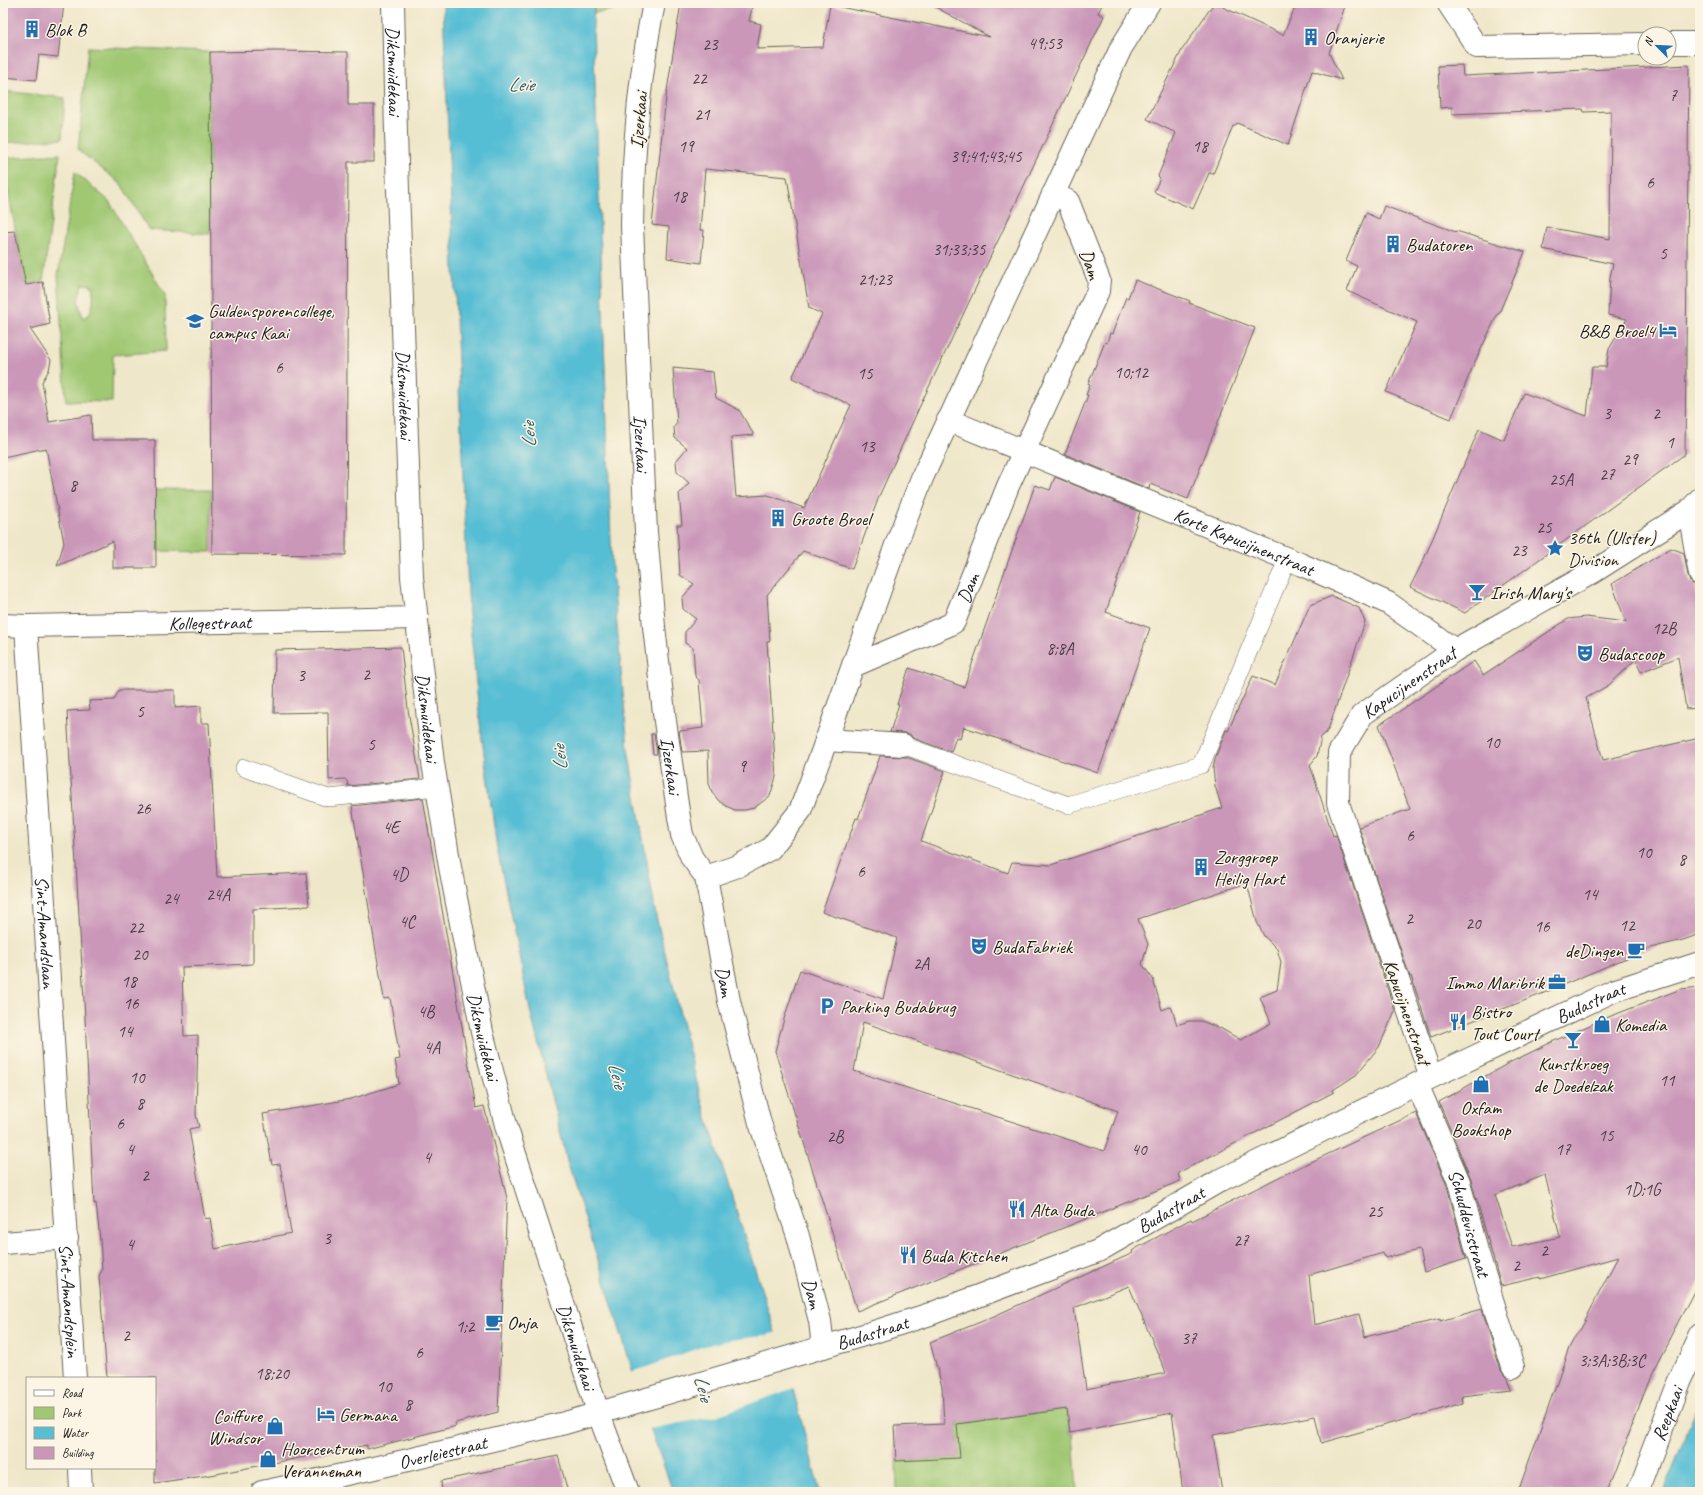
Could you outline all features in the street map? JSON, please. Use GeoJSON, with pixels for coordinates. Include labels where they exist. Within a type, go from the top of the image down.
{"type":"FeatureCollection","features":[{"type":"Feature","properties":{"kind":"street","name":"Diksmuidekaai"},"geometry":{"type":"LineString","coordinates":[[393,3],[396,134],[412,577],[433,763],[452,875],[484,1040],[507,1129],[598,1412],[628,1492]]}},
{"type":"Feature","properties":{"kind":"street","name":"Ijzerkaai"},"geometry":{"type":"LineString","coordinates":[[654,3],[644,63],[632,188],[633,267],[646,532],[654,627],[665,721],[682,835],[692,858],[706,877]]}},
{"type":"Feature","properties":{"kind":"street"},"geometry":{"type":"LineString","coordinates":[[706,877],[738,866],[770,849],[800,811],[896,544],[922,478],[1121,48],[1149,3]]}},
{"type":"Feature","properties":{"kind":"street"},"geometry":{"type":"LineString","coordinates":[[1448,3],[1477,47],[1637,44]]}},
{"type":"Feature","properties":{"kind":"street"},"geometry":{"type":"LineString","coordinates":[[1677,43],[1700,43]]}},
{"type":"Feature","properties":{"kind":"street","name":"Dam"},"geometry":{"type":"LineString","coordinates":[[853,666],[954,622],[1023,451],[1098,290],[1099,280],[1068,201],[1053,194]]}},
{"type":"Feature","properties":{"kind":"street"},"geometry":{"type":"LineString","coordinates":[[948,420],[1023,451]]}},
{"type":"Feature","properties":{"kind":"street","name":"Korte Kapucijnenstraat"},"geometry":{"type":"LineString","coordinates":[[1023,451],[1388,603],[1455,650]]}},
{"type":"Feature","properties":{"kind":"street"},"geometry":{"type":"LineString","coordinates":[[1694,505],[1700,574]]}},
{"type":"Feature","properties":{"kind":"street","name":"Kapucijnenstraat"},"geometry":{"type":"LineString","coordinates":[[1424,1081],[1338,803],[1339,752],[1362,715],[1455,650],[1593,572],[1694,505]]}},
{"type":"Feature","properties":{"kind":"street","name":"Kollegestraat"},"geometry":{"type":"LineString","coordinates":[[3,624],[26,626],[417,618]]}},
{"type":"Feature","properties":{"kind":"street","name":"Sint-Amandslaan"},"geometry":{"type":"LineString","coordinates":[[26,626],[67,1238]]}},
{"type":"Feature","properties":{"kind":"street"},"geometry":{"type":"LineString","coordinates":[[826,740],[903,745]]}},
{"type":"Feature","properties":{"kind":"street","name":"Dam"},"geometry":{"type":"LineString","coordinates":[[706,877],[733,1016],[760,1123],[798,1236],[820,1321],[823,1347]]}},
{"type":"Feature","properties":{"kind":"street","name":"Budastraat"},"geometry":{"type":"LineString","coordinates":[[622,1405],[823,1347],[930,1314],[1098,1252],[1221,1180],[1424,1081],[1613,991],[1700,963]]}},
{"type":"Feature","properties":{"kind":"street","name":"Schuddevisstraat"},"geometry":{"type":"LineString","coordinates":[[1424,1081],[1459,1182],[1477,1251],[1513,1367]]}},
{"type":"Feature","properties":{"kind":"street","name":"Sint-Amandsplein"},"geometry":{"type":"LineString","coordinates":[[3,1243],[67,1238],[75,1377]]}},
{"type":"Feature","properties":{"kind":"street","name":"Reepkaai"},"geometry":{"type":"LineString","coordinates":[[1637,1492],[1679,1382],[1700,1336]]}},
{"type":"Feature","properties":{"kind":"street","name":"Overleiestraat"},"geometry":{"type":"LineString","coordinates":[[262,1492],[370,1470],[505,1438],[622,1405]]}},
{"type":"Feature","properties":{"kind":"street"},"geometry":{"type":"LineString","coordinates":[[80,1469],[81,1492]]}},
{"type":"Feature","properties":{"kind":"lane"},"geometry":{"type":"LineString","coordinates":[[903,745],[1068,805],[1201,765],[1287,560]]}},
{"type":"Feature","properties":{"kind":"lane"},"geometry":{"type":"LineString","coordinates":[[244,768],[328,798],[437,787]]}},
{"type":"Feature","properties":{"kind":"green space"},"geometry":{"type":"Polygon","coordinates":[[[594,3],[615,3],[614,10],[594,13],[594,3]]]}},
{"type":"Feature","properties":{"kind":"green space"},"geometry":{"type":"Polygon","coordinates":[[[88,47],[210,52],[210,234],[149,230],[121,184],[78,150],[88,47]]]}},
{"type":"Feature","properties":{"kind":"green space"},"geometry":{"type":"Polygon","coordinates":[[[3,91],[65,98],[62,139],[3,143],[3,91]]]}},
{"type":"Feature","properties":{"kind":"green space"},"geometry":{"type":"Polygon","coordinates":[[[60,154],[43,282],[26,285],[7,186],[3,186],[3,158],[60,154]]]}},
{"type":"Feature","properties":{"kind":"green space"},"geometry":{"type":"Polygon","coordinates":[[[75,172],[109,201],[165,295],[166,351],[113,355],[112,402],[66,401],[58,275],[75,172]],[[82,284],[78,301],[83,318],[89,315],[93,304],[92,285],[82,284]]]}},
{"type":"Feature","properties":{"kind":"green space"},"geometry":{"type":"Polygon","coordinates":[[[156,490],[211,490],[211,552],[156,551],[156,490]]]}},
{"type":"Feature","properties":{"kind":"green space"},"geometry":{"type":"Polygon","coordinates":[[[1067,1409],[1070,1433],[1073,1433],[1077,1492],[897,1492],[896,1461],[959,1458],[957,1424],[1067,1409]]]}},
{"type":"Feature","properties":{"kind":"water","name":"Leie"},"geometry":{"type":"Polygon","coordinates":[[[443,3],[594,3],[593,24],[612,568],[628,749],[656,916],[701,1099],[793,1389],[820,1492],[673,1492],[651,1430],[568,1164],[530,1010],[497,848],[481,732],[469,614],[443,3]]]}},
{"type":"Feature","properties":{"kind":"water"},"geometry":{"type":"Polygon","coordinates":[[[1700,1400],[1700,1492],[1663,1492],[1700,1400]]]}},
{"type":"Feature","properties":{"kind":"pier"},"geometry":{"type":"Polygon","coordinates":[[[777,1332],[794,1388],[716,1416],[649,1429],[631,1372],[701,1347],[730,1340],[764,1336],[777,1332]]]}},
{"type":"Feature","properties":{"kind":"building","name":"Blok B"},"geometry":{"type":"Polygon","coordinates":[[[3,3],[64,3],[58,57],[39,55],[36,80],[3,77],[3,3]]]}},
{"type":"Feature","properties":{"kind":"building"},"geometry":{"type":"Polygon","coordinates":[[[681,3],[753,3],[749,21],[761,24],[757,49],[823,47],[830,5],[990,37],[928,3],[1103,3],[1098,13],[1104,16],[919,408],[880,494],[852,569],[803,551],[767,595],[770,641],[767,642],[776,777],[770,796],[754,808],[745,810],[735,810],[726,806],[718,800],[712,792],[709,783],[708,751],[682,752],[679,731],[703,728],[699,680],[695,676],[693,648],[685,643],[685,632],[696,619],[683,609],[682,598],[694,584],[680,575],[677,525],[682,525],[679,494],[689,483],[677,472],[676,461],[687,448],[675,438],[674,427],[677,423],[673,368],[713,372],[716,398],[739,410],[754,435],[731,437],[736,497],[768,495],[804,508],[851,405],[792,378],[822,314],[809,308],[787,177],[705,169],[700,230],[704,230],[701,263],[667,258],[669,227],[652,225],[666,97],[681,3]]]}},
{"type":"Feature","properties":{"kind":"building"},"geometry":{"type":"Polygon","coordinates":[[[1214,3],[1283,35],[1297,3],[1346,3],[1329,53],[1342,80],[1312,71],[1288,145],[1237,123],[1233,126],[1213,174],[1209,173],[1193,209],[1154,192],[1160,178],[1158,176],[1176,133],[1147,119],[1182,50],[1214,3]]]}},
{"type":"Feature","properties":{"kind":"building"},"geometry":{"type":"Polygon","coordinates":[[[210,52],[348,52],[348,105],[374,105],[374,162],[348,162],[346,555],[212,554],[210,52]]]}},
{"type":"Feature","properties":{"kind":"building"},"geometry":{"type":"Polygon","coordinates":[[[1462,65],[1463,76],[1689,65],[1685,454],[1465,613],[1410,587],[1424,559],[1479,429],[1504,440],[1524,393],[1587,416],[1592,367],[1606,367],[1609,349],[1627,319],[1608,315],[1610,277],[1613,264],[1543,249],[1547,227],[1610,239],[1611,111],[1584,112],[1583,109],[1452,114],[1452,107],[1440,108],[1438,66],[1462,65]]]}},
{"type":"Feature","properties":{"kind":"building"},"geometry":{"type":"Polygon","coordinates":[[[1384,206],[1456,232],[1525,252],[1499,313],[1473,366],[1451,419],[1386,392],[1417,322],[1347,291],[1357,266],[1346,261],[1366,213],[1379,219],[1384,206]]]}},
{"type":"Feature","properties":{"kind":"building"},"geometry":{"type":"Polygon","coordinates":[[[15,231],[26,285],[43,282],[50,324],[30,329],[51,360],[49,370],[42,382],[49,422],[91,415],[92,440],[155,440],[156,568],[113,568],[113,541],[57,566],[64,543],[46,448],[3,457],[3,232],[15,231]]]}},
{"type":"Feature","properties":{"kind":"building"},"geometry":{"type":"Polygon","coordinates":[[[1135,280],[1190,301],[1189,303],[1255,328],[1188,499],[1150,484],[1149,489],[1065,454],[1088,395],[1086,395],[1090,385],[1088,384],[1105,342],[1107,343],[1110,333],[1112,334],[1126,297],[1128,298],[1135,280]]]}},
{"type":"Feature","properties":{"kind":"building"},"geometry":{"type":"Polygon","coordinates":[[[1055,477],[1140,512],[1106,612],[1150,628],[1098,773],[964,727],[960,739],[956,737],[951,752],[913,738],[910,734],[890,732],[899,704],[897,704],[909,668],[964,687],[1035,485],[1050,490],[1055,477]]]}},
{"type":"Feature","properties":{"kind":"building"},"geometry":{"type":"Polygon","coordinates":[[[1671,548],[1684,553],[1688,576],[1690,582],[1695,585],[1700,609],[1700,708],[1686,709],[1678,657],[1641,672],[1636,659],[1609,685],[1586,698],[1603,760],[1700,738],[1700,934],[1650,948],[1539,995],[1431,1037],[1359,827],[1410,809],[1379,725],[1474,661],[1483,675],[1568,619],[1586,617],[1626,622],[1612,584],[1671,548]]]}},
{"type":"Feature","properties":{"kind":"building"},"geometry":{"type":"Polygon","coordinates":[[[1332,596],[1359,608],[1365,622],[1329,727],[1326,733],[1321,737],[1317,756],[1310,765],[1333,836],[1336,835],[1395,1011],[1379,1047],[1356,1075],[1333,1090],[1334,1092],[1178,1173],[1180,1181],[857,1311],[775,1051],[800,970],[883,999],[897,938],[822,912],[856,818],[858,819],[880,756],[906,757],[945,771],[921,841],[1008,873],[1012,862],[1051,865],[1222,808],[1215,786],[1213,768],[1226,730],[1228,731],[1253,676],[1275,685],[1310,605],[1332,596]],[[1247,883],[1138,919],[1148,944],[1142,964],[1153,979],[1162,1010],[1171,1006],[1177,1025],[1189,1021],[1201,1021],[1220,1028],[1241,1040],[1271,1023],[1260,997],[1277,990],[1281,962],[1277,949],[1264,936],[1257,922],[1247,883]],[[863,1022],[854,1071],[1104,1151],[1118,1111],[863,1022]]]}},
{"type":"Feature","properties":{"kind":"building"},"geometry":{"type":"Polygon","coordinates":[[[401,647],[408,710],[420,779],[348,786],[345,779],[329,780],[328,712],[274,713],[275,650],[401,647]]]}},
{"type":"Feature","properties":{"kind":"building"},"geometry":{"type":"Polygon","coordinates":[[[119,690],[175,690],[175,708],[201,706],[201,723],[209,723],[217,877],[306,873],[309,906],[253,909],[253,964],[182,967],[184,1036],[198,1035],[196,1115],[199,1127],[189,1129],[205,1219],[210,1218],[215,1249],[291,1233],[280,1164],[272,1165],[263,1114],[351,1099],[399,1084],[395,1060],[400,1059],[390,998],[384,999],[352,806],[423,798],[476,1108],[484,1106],[507,1198],[498,1412],[455,1423],[456,1426],[367,1449],[367,1445],[211,1475],[155,1483],[156,1377],[107,1377],[99,1276],[102,1270],[100,1240],[96,1203],[94,1204],[67,711],[90,710],[89,701],[114,700],[119,690]]]}},
{"type":"Feature","properties":{"kind":"building"},"geometry":{"type":"Polygon","coordinates":[[[651,734],[654,734],[657,754],[653,754],[651,734]]]}},
{"type":"Feature","properties":{"kind":"building"},"geometry":{"type":"Polygon","coordinates":[[[1700,987],[1700,1280],[1652,1372],[1606,1492],[1518,1492],[1569,1348],[1618,1257],[1540,1279],[1540,1277],[1501,1286],[1471,1179],[1439,1102],[1507,1064],[1556,1040],[1606,1018],[1681,989],[1700,987]],[[1545,1175],[1495,1195],[1512,1247],[1560,1237],[1545,1175]]]}},
{"type":"Feature","properties":{"kind":"building"},"geometry":{"type":"Polygon","coordinates":[[[1416,1113],[1447,1186],[1466,1259],[1424,1272],[1419,1250],[1385,1258],[1383,1253],[1309,1275],[1314,1325],[1359,1314],[1365,1337],[1440,1319],[1440,1321],[1482,1309],[1501,1371],[1507,1378],[1511,1390],[1462,1396],[1463,1403],[1321,1443],[1315,1416],[1213,1435],[1222,1492],[1183,1492],[1172,1413],[1070,1433],[1067,1409],[957,1424],[960,1458],[896,1461],[894,1426],[944,1424],[942,1387],[930,1342],[983,1321],[1133,1253],[1132,1251],[1135,1249],[1191,1219],[1192,1221],[1283,1175],[1416,1113]],[[1129,1286],[1074,1308],[1086,1389],[1166,1373],[1129,1286]]]}},
{"type":"Feature","properties":{"kind":"building"},"geometry":{"type":"Polygon","coordinates":[[[558,1456],[568,1492],[442,1492],[441,1481],[558,1456]]]}},
{"type":"Feature","properties":{"kind":"place","name":"Blok B"},"geometry":{"type":"Point","coordinates":[32,29]}},
{"type":"Feature","properties":{"kind":"place","name":"Oranjerie"},"geometry":{"type":"Point","coordinates":[1311,37]}},
{"type":"Feature","properties":{"kind":"place","name":"Budatoren"},"geometry":{"type":"Point","coordinates":[1393,244]}},
{"type":"Feature","properties":{"kind":"place","name":"Guldensporencollege, campus Kaai"},"geometry":{"type":"Point","coordinates":[195,321]}},
{"type":"Feature","properties":{"kind":"place","name":"B&B Broel4"},"geometry":{"type":"Point","coordinates":[1668,330]}},
{"type":"Feature","properties":{"kind":"place","name":"Groote Broel"},"geometry":{"type":"Point","coordinates":[778,518]}},
{"type":"Feature","properties":{"kind":"place","name":"36th (Ulster) Division"},"geometry":{"type":"Point","coordinates":[1555,548]}},
{"type":"Feature","properties":{"kind":"place","name":"Irish Mary's"},"geometry":{"type":"Point","coordinates":[1477,592]}},
{"type":"Feature","properties":{"kind":"place","name":"Budascoop"},"geometry":{"type":"Point","coordinates":[1585,653]}},
{"type":"Feature","properties":{"kind":"place","name":"Zorggroep Heilig Hart"},"geometry":{"type":"Point","coordinates":[1201,867]}},
{"type":"Feature","properties":{"kind":"place","name":"BudaFabriek"},"geometry":{"type":"Point","coordinates":[979,946]}},
{"type":"Feature","properties":{"kind":"place","name":"deDingen"},"geometry":{"type":"Point","coordinates":[1636,950]}},
{"type":"Feature","properties":{"kind":"place","name":"Immo Maribrik"},"geometry":{"type":"Point","coordinates":[1557,982]}},
{"type":"Feature","properties":{"kind":"place","name":"Parking Budabrug"},"geometry":{"type":"Point","coordinates":[827,1006]}},
{"type":"Feature","properties":{"kind":"place","name":"Bistro Tout Court"},"geometry":{"type":"Point","coordinates":[1458,1022]}},
{"type":"Feature","properties":{"kind":"place","name":"Komedia"},"geometry":{"type":"Point","coordinates":[1602,1024]}},
{"type":"Feature","properties":{"kind":"place","name":"Kunstkroeg de Doedelzak"},"geometry":{"type":"Point","coordinates":[1573,1040]}},
{"type":"Feature","properties":{"kind":"place","name":"Oxfam Bookshop"},"geometry":{"type":"Point","coordinates":[1481,1084]}},
{"type":"Feature","properties":{"kind":"place","name":"Alta Buda"},"geometry":{"type":"Point","coordinates":[1017,1209]}},
{"type":"Feature","properties":{"kind":"place","name":"Buda Kitchen"},"geometry":{"type":"Point","coordinates":[908,1255]}},
{"type":"Feature","properties":{"kind":"place","name":"Onja"},"geometry":{"type":"Point","coordinates":[494,1322]}},
{"type":"Feature","properties":{"kind":"place","name":"Germana"},"geometry":{"type":"Point","coordinates":[326,1414]}},
{"type":"Feature","properties":{"kind":"place","name":"Coiffure Windsor"},"geometry":{"type":"Point","coordinates":[275,1426]}},
{"type":"Feature","properties":{"kind":"place","name":"Hoorcentrum Veranneman"},"geometry":{"type":"Point","coordinates":[268,1459]}}]}
